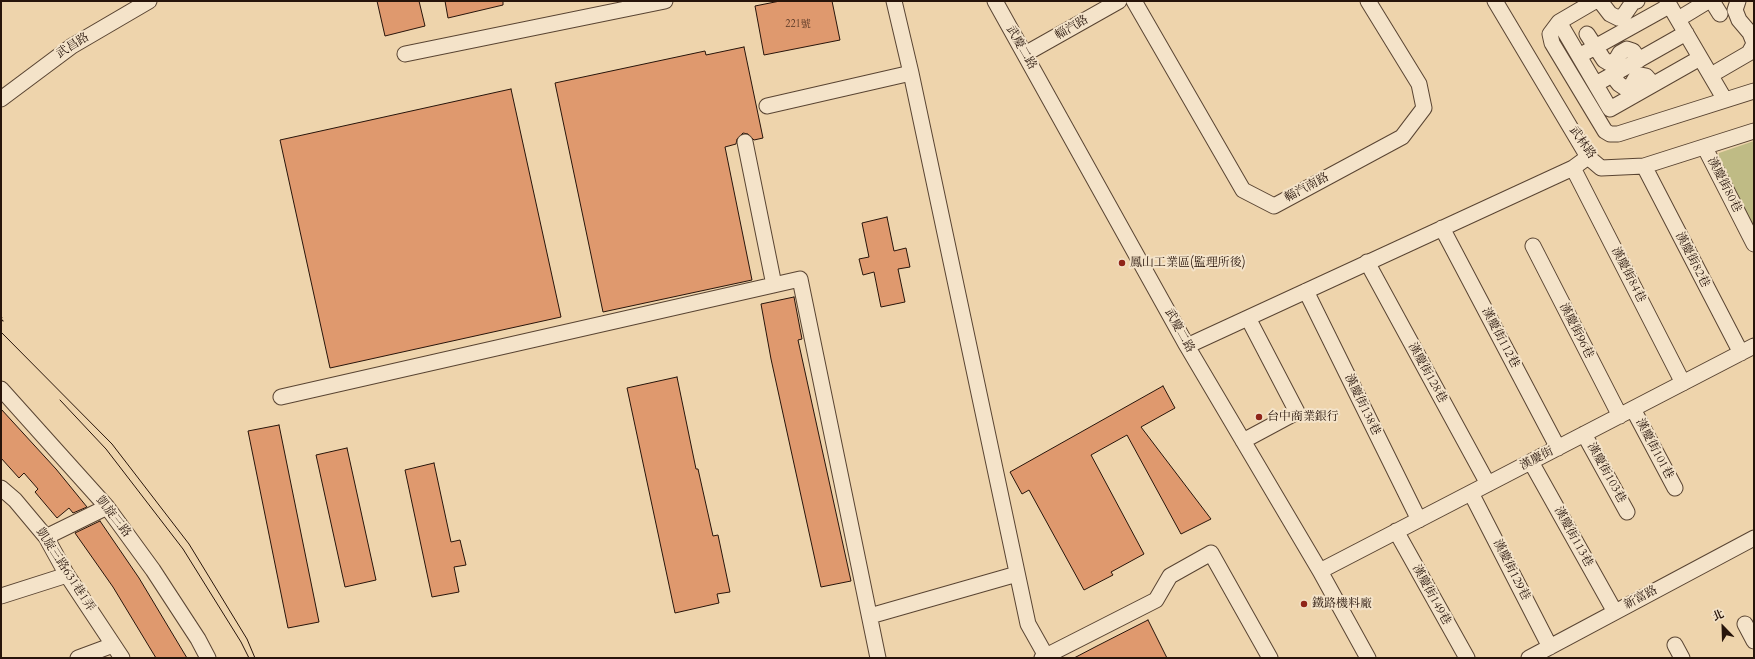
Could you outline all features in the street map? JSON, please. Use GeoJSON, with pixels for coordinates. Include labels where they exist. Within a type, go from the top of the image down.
{"type":"FeatureCollection","features":[{"type":"Feature","properties":{"kind":"street","name":"武昌路"},"geometry":{"type":"LineString","coordinates":[[1,99],[72,46],[149,1]]}},
{"type":"Feature","properties":{"kind":"street"},"geometry":{"type":"LineString","coordinates":[[405,54],[665,1]]}},
{"type":"Feature","properties":{"kind":"street"},"geometry":{"type":"LineString","coordinates":[[894,1],[911,74],[1028,624],[1044,657],[1156,600],[1170,576],[1211,553],[1270,658]]}},
{"type":"Feature","properties":{"kind":"street","name":"武慶二路"},"geometry":{"type":"LineString","coordinates":[[995,1],[1187,346],[1320,571],[1368,658]]}},
{"type":"Feature","properties":{"kind":"street","name":"輜汽路"},"geometry":{"type":"LineString","coordinates":[[1025,54],[1118,1]]}},
{"type":"Feature","properties":{"kind":"street","name":"輜汽南路"},"geometry":{"type":"LineString","coordinates":[[1134,1],[1243,190],[1274,206],[1402,137],[1424,108],[1419,84],[1368,1]]}},
{"type":"Feature","properties":{"kind":"street","name":"武林路"},"geometry":{"type":"LineString","coordinates":[[1495,1],[1588,157],[1601,168],[1644,166],[1705,148],[1754,131]]}},
{"type":"Feature","properties":{"kind":"street"},"geometry":{"type":"LineString","coordinates":[[1595,1],[1559,22],[1550,34],[1552,43],[1605,131],[1610,134],[1618,134],[1754,91]]}},
{"type":"Feature","properties":{"kind":"street"},"geometry":{"type":"LineString","coordinates":[[1600,1],[1610,14],[1618,18],[1624,15],[1633,2],[1639,1],[1646,3],[1655,14]]}},
{"type":"Feature","properties":{"kind":"street"},"geometry":{"type":"LineString","coordinates":[[1685,15],[1708,1]]}},
{"type":"Feature","properties":{"kind":"street"},"geometry":{"type":"LineString","coordinates":[[1718,72],[1749,53],[1754,44],[1750,32],[1739,20],[1735,10],[1738,1]]}},
{"type":"Feature","properties":{"kind":"street"},"geometry":{"type":"LineString","coordinates":[[1579,56],[1655,14],[1671,2]]}},
{"type":"Feature","properties":{"kind":"street"},"geometry":{"type":"LineString","coordinates":[[1671,2],[1685,15],[1718,72],[1729,99]]}},
{"type":"Feature","properties":{"kind":"street"},"geometry":{"type":"LineString","coordinates":[[1671,2],[1700,58],[1729,99]]}},
{"type":"Feature","properties":{"kind":"street"},"geometry":{"type":"LineString","coordinates":[[1559,22],[1610,109],[1700,58]]}},
{"type":"Feature","properties":{"kind":"street"},"geometry":{"type":"LineString","coordinates":[[1596,84],[1686,33]]}},
{"type":"Feature","properties":{"kind":"street"},"geometry":{"type":"LineString","coordinates":[[1587,34],[1604,60],[1610,63],[1616,60],[1620,53],[1627,49],[1633,51],[1639,60]]}},
{"type":"Feature","properties":{"kind":"street"},"geometry":{"type":"LineString","coordinates":[[767,106],[911,74]]}},
{"type":"Feature","properties":{"kind":"street"},"geometry":{"type":"LineString","coordinates":[[1612,75],[1619,84],[1625,88],[1631,86],[1635,79],[1641,75],[1646,76],[1653,84]]}},
{"type":"Feature","properties":{"kind":"street"},"geometry":{"type":"LineString","coordinates":[[745,142],[774,285]]}},
{"type":"Feature","properties":{"kind":"street","name":"漢慶街80巷"},"geometry":{"type":"LineString","coordinates":[[1705,148],[1754,244]]}},
{"type":"Feature","properties":{"kind":"street"},"geometry":{"type":"LineString","coordinates":[[1187,346],[1366,262],[1573,168],[1588,157]]}},
{"type":"Feature","properties":{"kind":"street","name":"漢慶街82巷"},"geometry":{"type":"LineString","coordinates":[[1644,166],[1741,353]]}},
{"type":"Feature","properties":{"kind":"street","name":"漢慶街84巷"},"geometry":{"type":"LineString","coordinates":[[1573,168],[1683,383]]}},
{"type":"Feature","properties":{"kind":"street","name":"漢慶街112巷"},"geometry":{"type":"LineString","coordinates":[[1442,228],[1558,448]]}},
{"type":"Feature","properties":{"kind":"street","name":"漢慶街96巷"},"geometry":{"type":"LineString","coordinates":[[1533,246],[1620,416]]}},
{"type":"Feature","properties":{"kind":"street","name":"漢慶街128巷"},"geometry":{"type":"LineString","coordinates":[[1366,262],[1488,484]]}},
{"type":"Feature","properties":{"kind":"street"},"geometry":{"type":"LineString","coordinates":[[281,397],[800,279],[878,658]]}},
{"type":"Feature","properties":{"kind":"street","name":"漢慶街138巷"},"geometry":{"type":"LineString","coordinates":[[1306,291],[1419,520]]}},
{"type":"Feature","properties":{"kind":"street"},"geometry":{"type":"LineString","coordinates":[[1243,441],[1297,412],[1248,318]]}},
{"type":"Feature","properties":{"kind":"street","name":"漢慶街"},"geometry":{"type":"LineString","coordinates":[[1320,571],[1754,346]]}},
{"type":"Feature","properties":{"kind":"street","name":"凱旋三路"},"geometry":{"type":"LineString","coordinates":[[1,389],[107,507],[153,570],[198,639],[208,658]]}},
{"type":"Feature","properties":{"kind":"street","name":"漢慶街101巷"},"geometry":{"type":"LineString","coordinates":[[1633,409],[1675,488]]}},
{"type":"Feature","properties":{"kind":"street","name":"漢慶街103巷"},"geometry":{"type":"LineString","coordinates":[[1584,434],[1627,512]]}},
{"type":"Feature","properties":{"kind":"street","name":"漢慶街113巷"},"geometry":{"type":"LineString","coordinates":[[1531,462],[1615,612]]}},
{"type":"Feature","properties":{"kind":"street","name":"凱旋三路631巷1弄"},"geometry":{"type":"LineString","coordinates":[[1,488],[15,500],[46,537],[67,575],[122,658]]}},
{"type":"Feature","properties":{"kind":"street","name":"漢慶街129巷"},"geometry":{"type":"LineString","coordinates":[[1471,493],[1550,647]]}},
{"type":"Feature","properties":{"kind":"street"},"geometry":{"type":"LineString","coordinates":[[1,505],[15,500]]}},
{"type":"Feature","properties":{"kind":"street"},"geometry":{"type":"LineString","coordinates":[[46,537],[107,507]]}},
{"type":"Feature","properties":{"kind":"street","name":"漢慶街149巷"},"geometry":{"type":"LineString","coordinates":[[1396,531],[1466,658]]}},
{"type":"Feature","properties":{"kind":"street","name":"新富路"},"geometry":{"type":"LineString","coordinates":[[1529,658],[1754,538]]}},
{"type":"Feature","properties":{"kind":"street"},"geometry":{"type":"LineString","coordinates":[[870,616],[1017,574]]}},
{"type":"Feature","properties":{"kind":"street"},"geometry":{"type":"LineString","coordinates":[[1,596],[67,575]]}},
{"type":"Feature","properties":{"kind":"street"},"geometry":{"type":"LineString","coordinates":[[1745,624],[1754,641]]}},
{"type":"Feature","properties":{"kind":"street"},"geometry":{"type":"LineString","coordinates":[[78,658],[113,644]]}},
{"type":"Feature","properties":{"kind":"street"},"geometry":{"type":"LineString","coordinates":[[1675,645],[1682,658]]}},
{"type":"Feature","properties":{"kind":"path"},"geometry":{"type":"LineString","coordinates":[[1,318],[3,320],[1,322]]}},
{"type":"Feature","properties":{"kind":"shaded area"},"geometry":{"type":"Polygon","coordinates":[[[1754,141],[1754,231],[1717,162],[1719,153],[1754,141]]]}},
{"type":"Feature","properties":{"kind":"building"},"geometry":{"type":"Polygon","coordinates":[[[377,1],[419,1],[425,26],[385,36],[377,1]]]}},
{"type":"Feature","properties":{"kind":"building"},"geometry":{"type":"Polygon","coordinates":[[[445,1],[503,1],[503,5],[448,18],[445,1]]]}},
{"type":"Feature","properties":{"kind":"building"},"geometry":{"type":"Polygon","coordinates":[[[780,1],[832,1],[840,40],[764,55],[755,6],[780,1]]]}},
{"type":"Feature","properties":{"kind":"building"},"geometry":{"type":"Polygon","coordinates":[[[744,47],[763,138],[754,140],[748,134],[743,133],[737,139],[736,144],[725,147],[752,280],[603,312],[555,83],[705,51],[706,55],[744,47]]]}},
{"type":"Feature","properties":{"kind":"building"},"geometry":{"type":"Polygon","coordinates":[[[511,89],[561,317],[330,368],[280,140],[511,89]]]}},
{"type":"Feature","properties":{"kind":"building"},"geometry":{"type":"Polygon","coordinates":[[[887,217],[894,251],[906,248],[910,267],[898,269],[905,302],[881,307],[874,272],[863,275],[859,259],[869,257],[862,223],[887,217]]]}},
{"type":"Feature","properties":{"kind":"building"},"geometry":{"type":"Polygon","coordinates":[[[794,297],[802,339],[798,340],[851,581],[821,587],[771,359],[761,304],[794,297]]]}},
{"type":"Feature","properties":{"kind":"building"},"geometry":{"type":"Polygon","coordinates":[[[677,377],[696,469],[698,469],[713,536],[718,535],[730,592],[717,594],[719,603],[675,613],[627,388],[677,377]]]}},
{"type":"Feature","properties":{"kind":"building"},"geometry":{"type":"Polygon","coordinates":[[[1163,386],[1175,408],[1141,427],[1211,519],[1181,534],[1127,435],[1091,455],[1144,554],[1111,572],[1113,575],[1084,590],[1029,490],[1022,494],[1010,472],[1163,386]]]}},
{"type":"Feature","properties":{"kind":"building"},"geometry":{"type":"Polygon","coordinates":[[[1,409],[56,469],[87,507],[73,513],[69,508],[57,518],[35,492],[38,489],[24,473],[19,478],[1,458],[1,409]]]}},
{"type":"Feature","properties":{"kind":"building"},"geometry":{"type":"Polygon","coordinates":[[[279,425],[319,622],[288,628],[248,431],[279,425]]]}},
{"type":"Feature","properties":{"kind":"building"},"geometry":{"type":"Polygon","coordinates":[[[347,448],[376,580],[345,587],[316,455],[347,448]]]}},
{"type":"Feature","properties":{"kind":"building"},"geometry":{"type":"Polygon","coordinates":[[[434,463],[451,542],[460,540],[466,565],[454,567],[459,592],[432,597],[405,470],[434,463]]]}},
{"type":"Feature","properties":{"kind":"building"},"geometry":{"type":"Polygon","coordinates":[[[100,521],[139,578],[187,658],[156,658],[113,587],[75,533],[100,521]]]}},
{"type":"Feature","properties":{"kind":"building"},"geometry":{"type":"Polygon","coordinates":[[[1148,620],[1167,658],[1074,658],[1097,646],[1148,620]]]}},
{"type":"Feature","properties":{"kind":"tram line"},"geometry":{"type":"LineString","coordinates":[[1,332],[112,444],[189,544],[247,639],[255,658]]}},
{"type":"Feature","properties":{"kind":"tram line"},"geometry":{"type":"LineString","coordinates":[[60,400],[106,449],[183,549],[241,642],[249,658]]}},
{"type":"Feature","properties":{"kind":"place","name":"鳳山工業區(監理所後)"},"geometry":{"type":"Point","coordinates":[1122,263]}},
{"type":"Feature","properties":{"kind":"place","name":"台中商業銀行"},"geometry":{"type":"Point","coordinates":[1259,417]}},
{"type":"Feature","properties":{"kind":"place","name":"鐵路機料廠"},"geometry":{"type":"Point","coordinates":[1304,604]}}]}
